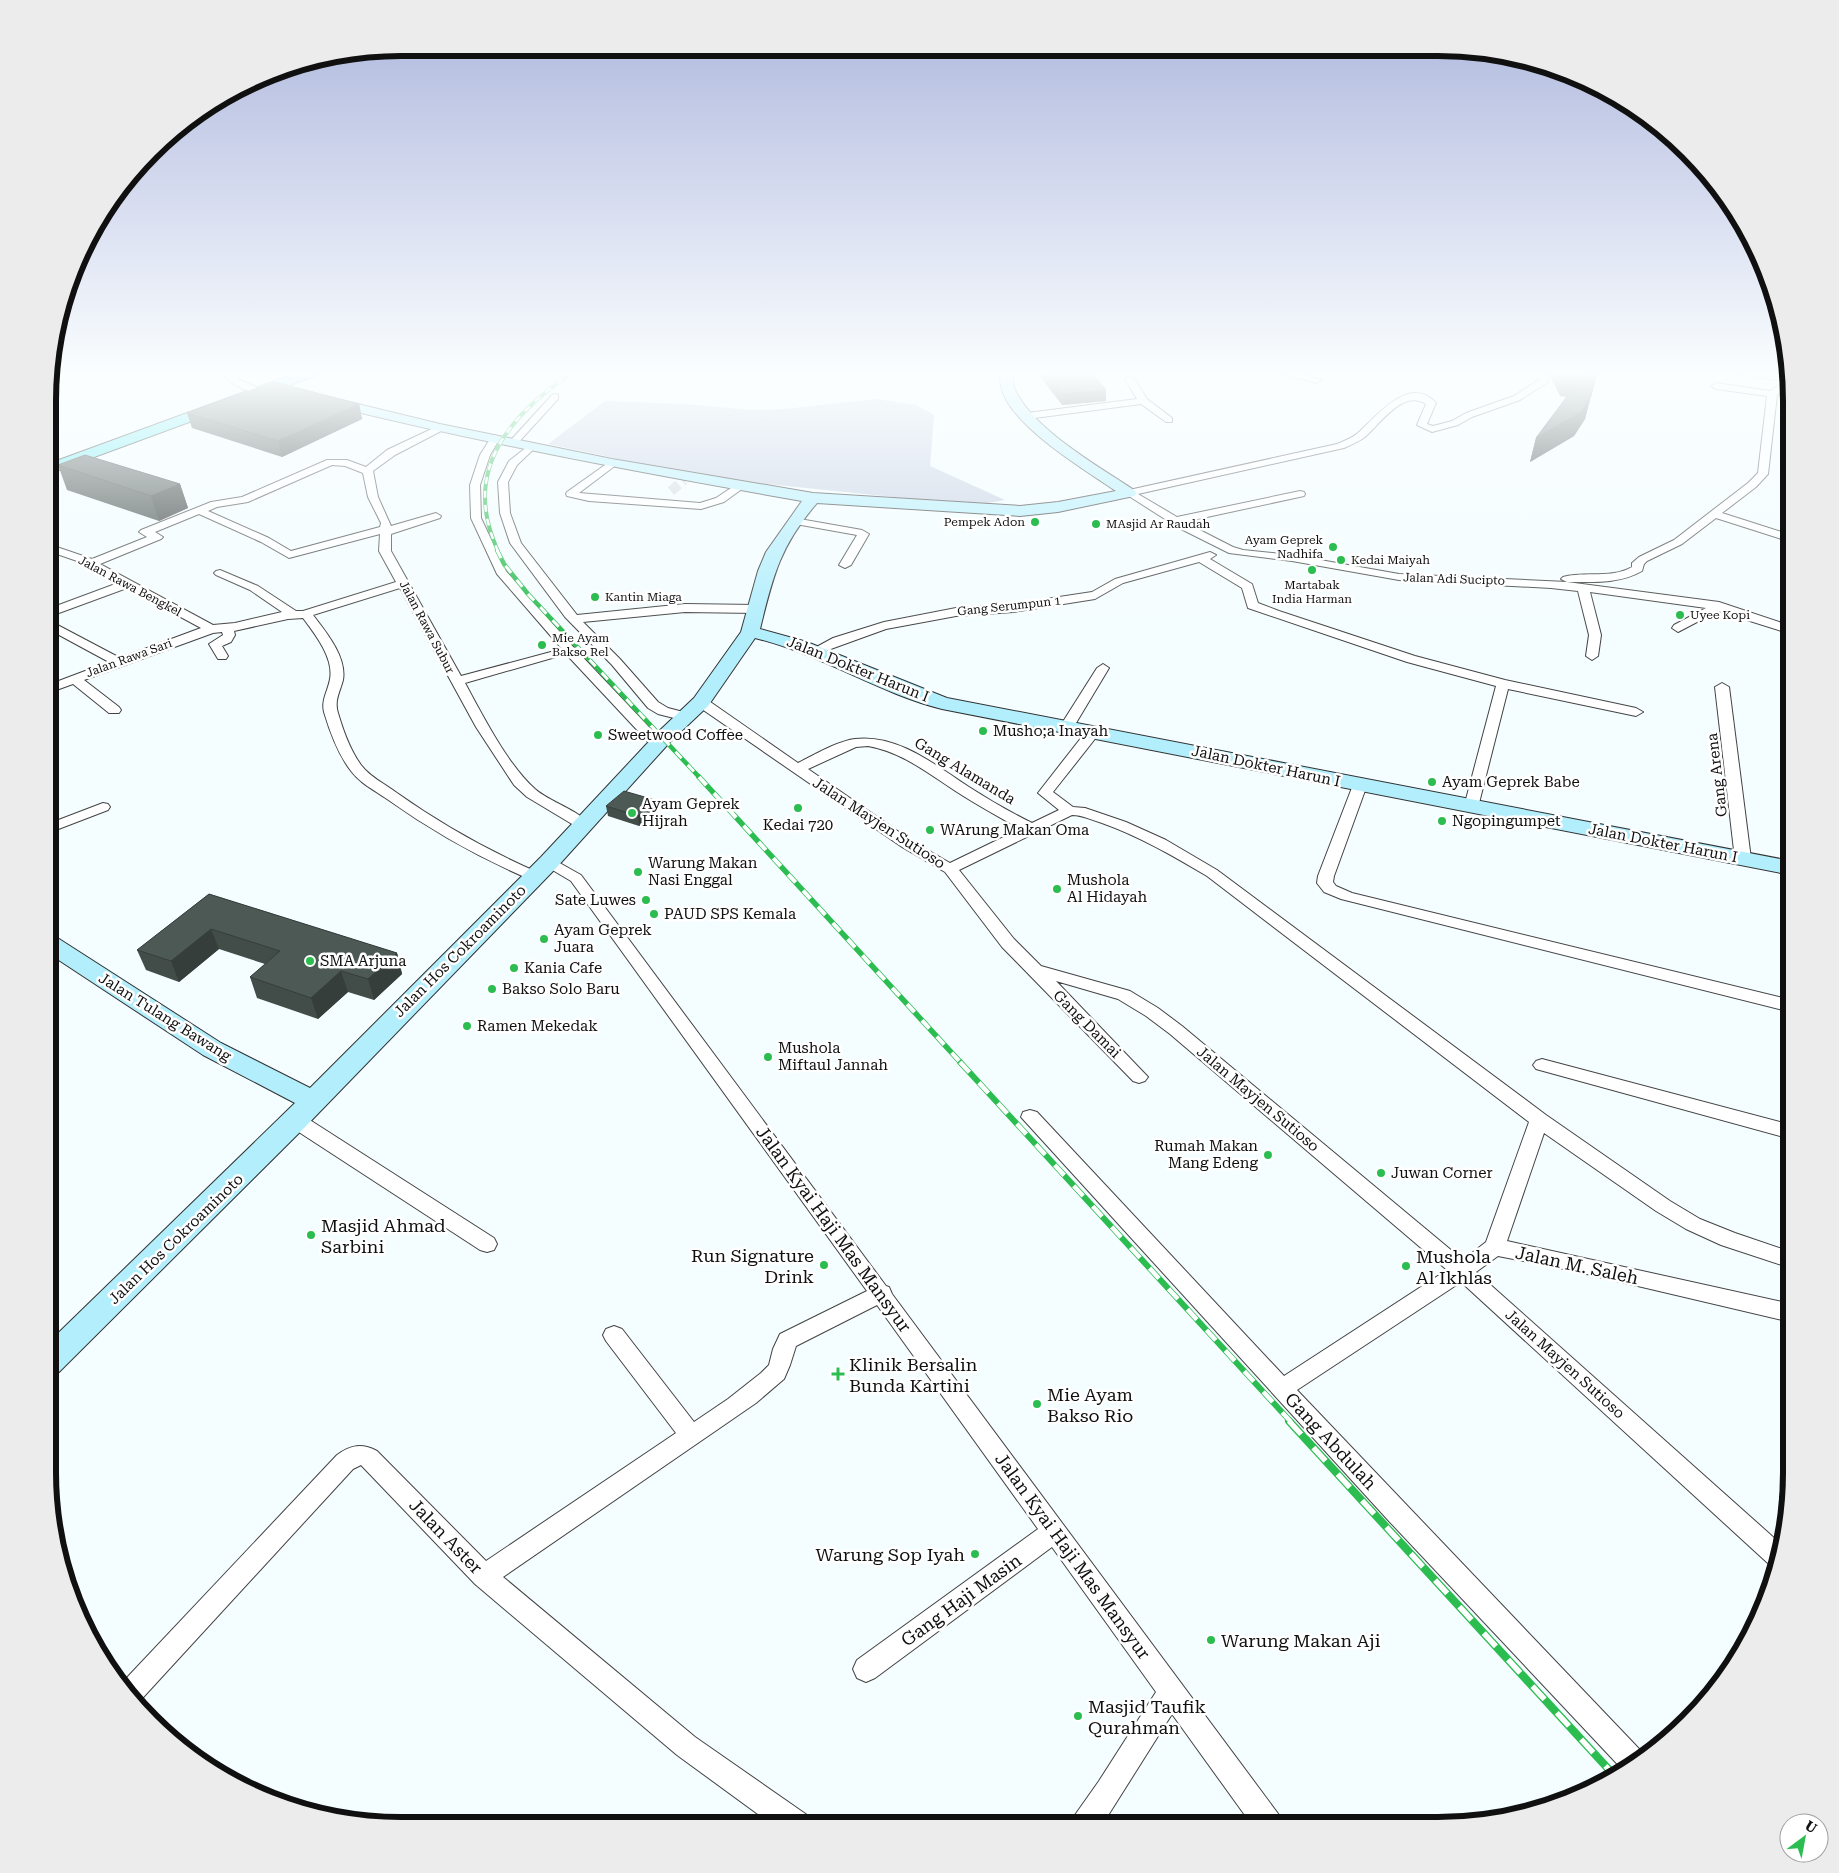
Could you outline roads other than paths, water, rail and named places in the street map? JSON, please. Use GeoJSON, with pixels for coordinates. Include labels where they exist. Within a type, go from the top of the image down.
{"type":"FeatureCollection","features":[{"type":"Feature","properties":{"kind":"main road"},"geometry":{"type":"LineString","coordinates":[[56,466],[77,458]]}},
{"type":"Feature","properties":{"kind":"street"},"geometry":{"type":"LineString","coordinates":[[92,563],[157,537],[145,532],[215,504],[244,500],[331,462],[347,463],[368,471],[372,465],[383,458]]}},
{"type":"Feature","properties":{"kind":"street"},"geometry":{"type":"LineString","coordinates":[[484,458],[476,485],[476,518],[501,572],[571,652],[658,744]]}},
{"type":"Feature","properties":{"kind":"street"},"geometry":{"type":"LineString","coordinates":[[518,458],[513,463],[503,482],[505,513],[516,543],[534,570],[574,619],[616,662],[653,705],[662,711],[693,710]]}},
{"type":"Feature","properties":{"kind":"street"},"geometry":{"type":"LineString","coordinates":[[590,458],[686,479],[813,498],[1028,510],[1130,493],[1285,458]]}},
{"type":"Feature","properties":{"kind":"street"},"geometry":{"type":"LineString","coordinates":[[1078,458],[1130,493]]}},
{"type":"Feature","properties":{"kind":"street"},"geometry":{"type":"LineString","coordinates":[[1551,584],[1559,580],[1615,576],[1635,572],[1638,569],[1638,563],[1643,559],[1678,542],[1736,499],[1763,474],[1765,458]]}},
{"type":"Feature","properties":{"kind":"street"},"geometry":{"type":"LineString","coordinates":[[612,463],[571,494],[583,497],[701,506],[720,500],[741,486]]}},
{"type":"Feature","properties":{"kind":"street","name":"Jalan Rawa Subur"},"geometry":{"type":"LineString","coordinates":[[368,471],[373,497],[386,523],[385,551],[483,727],[519,782],[532,794],[582,824]]}},
{"type":"Feature","properties":{"kind":"street"},"geometry":{"type":"LineString","coordinates":[[657,503],[671,491]]}},
{"type":"Feature","properties":{"kind":"street","name":"Jalan Adi Sucipto"},"geometry":{"type":"LineString","coordinates":[[1130,493],[1175,521],[1229,550],[1292,558],[1399,577],[1551,584],[1719,606],[1783,627]]}},
{"type":"Feature","properties":{"kind":"street"},"geometry":{"type":"LineString","coordinates":[[1175,521],[1300,494]]}},
{"type":"Feature","properties":{"kind":"street","name":"Jalan Hos Cokroaminoto"},"geometry":{"type":"LineString","coordinates":[[56,1354],[295,1120],[541,869],[658,744],[693,710],[750,632],[766,571],[774,552],[794,521],[813,498]]}},
{"type":"Feature","properties":{"kind":"street"},"geometry":{"type":"LineString","coordinates":[[198,510],[265,540],[289,554],[386,531],[436,516]]}},
{"type":"Feature","properties":{"kind":"street"},"geometry":{"type":"LineString","coordinates":[[1714,514],[1783,537]]}},
{"type":"Feature","properties":{"kind":"street"},"geometry":{"type":"LineString","coordinates":[[794,521],[862,532],[863,534],[845,565]]}},
{"type":"Feature","properties":{"kind":"street","name":"Jalan Rawa Bengkel"},"geometry":{"type":"LineString","coordinates":[[56,550],[92,563],[211,629]]}},
{"type":"Feature","properties":{"kind":"street","name":"Gang Serumpun 1"},"geometry":{"type":"LineString","coordinates":[[816,650],[884,626],[956,612],[1013,608],[1095,595],[1119,581],[1229,550]]}},
{"type":"Feature","properties":{"kind":"street"},"geometry":{"type":"LineString","coordinates":[[1201,558],[1248,586],[1252,605],[1275,614],[1411,659],[1503,684],[1636,712]]}},
{"type":"Feature","properties":{"kind":"street"},"geometry":{"type":"LineString","coordinates":[[220,572],[254,588],[299,614],[307,615],[326,645],[337,669],[337,677],[330,694],[330,709],[351,758],[361,773],[446,834],[491,858],[541,869]]}},
{"type":"Feature","properties":{"kind":"street"},"geometry":{"type":"LineString","coordinates":[[211,629],[227,629],[299,614],[404,583]]}},
{"type":"Feature","properties":{"kind":"street"},"geometry":{"type":"LineString","coordinates":[[56,611],[128,584]]}},
{"type":"Feature","properties":{"kind":"street"},"geometry":{"type":"LineString","coordinates":[[1583,588],[1594,645]]}},
{"type":"Feature","properties":{"kind":"street"},"geometry":{"type":"LineString","coordinates":[[1678,628],[1719,606]]}},
{"type":"Feature","properties":{"kind":"street"},"geometry":{"type":"LineString","coordinates":[[574,619],[685,608],[756,608]]}},
{"type":"Feature","properties":{"kind":"street"},"geometry":{"type":"LineString","coordinates":[[56,628],[118,662]]}},
{"type":"Feature","properties":{"kind":"street","name":"Jalan Rawa Sari"},"geometry":{"type":"LineString","coordinates":[[56,686],[211,629]]}},
{"type":"Feature","properties":{"kind":"street"},"geometry":{"type":"LineString","coordinates":[[222,656],[215,644],[227,639],[229,635],[227,629]]}},
{"type":"Feature","properties":{"kind":"street","name":"Jalan Dokter Harun I"},"geometry":{"type":"LineString","coordinates":[[750,632],[779,638],[816,650],[886,683],[935,700],[1066,728],[1131,738],[1360,785],[1783,866]]}},
{"type":"Feature","properties":{"kind":"street"},"geometry":{"type":"LineString","coordinates":[[457,681],[562,653]]}},
{"type":"Feature","properties":{"kind":"street"},"geometry":{"type":"LineString","coordinates":[[1066,728],[1103,668]]}},
{"type":"Feature","properties":{"kind":"street"},"geometry":{"type":"LineString","coordinates":[[74,679],[114,710]]}},
{"type":"Feature","properties":{"kind":"street"},"geometry":{"type":"LineString","coordinates":[[1471,806],[1503,684]]}},
{"type":"Feature","properties":{"kind":"street","name":"Gang Arena"},"geometry":{"type":"LineString","coordinates":[[1722,687],[1743,859]]}},
{"type":"Feature","properties":{"kind":"street","name":"Jalan Mayjen Sutioso"},"geometry":{"type":"LineString","coordinates":[[693,710],[796,769],[907,844],[950,869],[1008,943],[1034,970],[1124,995],[1152,1012],[1462,1271],[1773,1552]]}},
{"type":"Feature","properties":{"kind":"street"},"geometry":{"type":"LineString","coordinates":[[1093,732],[1045,793],[1070,811],[1094,815],[1121,825],[1161,843],[1212,873],[1539,1120],[1693,1224],[1728,1240],[1783,1257]]}},
{"type":"Feature","properties":{"kind":"street","name":"Gang Alamanda"},"geometry":{"type":"LineString","coordinates":[[796,769],[853,742],[861,741],[879,744],[913,758],[967,792],[1032,829]]}},
{"type":"Feature","properties":{"kind":"street"},"geometry":{"type":"LineString","coordinates":[[1360,785],[1326,876],[1326,886],[1330,889],[1347,896],[1783,1004]]}},
{"type":"Feature","properties":{"kind":"street"},"geometry":{"type":"LineString","coordinates":[[56,826],[103,807]]}},
{"type":"Feature","properties":{"kind":"street"},"geometry":{"type":"LineString","coordinates":[[950,869],[1070,811]]}},
{"type":"Feature","properties":{"kind":"street","name":"Jalan Kyai Haji Mas Mansyur"},"geometry":{"type":"LineString","coordinates":[[541,869],[576,878],[882,1293],[1263,1817]]}},
{"type":"Feature","properties":{"kind":"street","name":"Jalan Tulang Bawang"},"geometry":{"type":"LineString","coordinates":[[56,947],[212,1050],[313,1101]]}},
{"type":"Feature","properties":{"kind":"street","name":"Gang Damai"},"geometry":{"type":"LineString","coordinates":[[1034,970],[1139,1077]]}},
{"type":"Feature","properties":{"kind":"street"},"geometry":{"type":"LineString","coordinates":[[1542,1065],[1783,1130]]}},
{"type":"Feature","properties":{"kind":"street","name":"Gang Abdulah"},"geometry":{"type":"LineString","coordinates":[[1030,1117],[1396,1512],[1630,1758]]}},
{"type":"Feature","properties":{"kind":"street"},"geometry":{"type":"LineString","coordinates":[[295,1120],[487,1244]]}},
{"type":"Feature","properties":{"kind":"street"},"geometry":{"type":"LineString","coordinates":[[1495,1248],[1516,1182],[1539,1120]]}},
{"type":"Feature","properties":{"kind":"street","name":"Jalan M. Saleh"},"geometry":{"type":"LineString","coordinates":[[1283,1388],[1495,1248],[1574,1262],[1783,1311]]}},
{"type":"Feature","properties":{"kind":"street"},"geometry":{"type":"LineString","coordinates":[[484,1576],[691,1434],[707,1427],[776,1371],[780,1362],[782,1347],[788,1340],[882,1293]]}},
{"type":"Feature","properties":{"kind":"street"},"geometry":{"type":"LineString","coordinates":[[614,1335],[691,1434]]}},
{"type":"Feature","properties":{"kind":"street","name":"Jalan Aster"},"geometry":{"type":"LineString","coordinates":[[134,1689],[345,1462],[354,1455],[361,1454],[369,1458],[484,1576],[686,1746],[785,1817]]}},
{"type":"Feature","properties":{"kind":"street","name":"Gang Haji Masin"},"geometry":{"type":"LineString","coordinates":[[866,1669],[1055,1531]]}},
{"type":"Feature","properties":{"kind":"street"},"geometry":{"type":"LineString","coordinates":[[1091,1817],[1171,1692]]}},
{"type":"Feature","properties":{"kind":"tunnel"},"geometry":{"type":"LineString","coordinates":[[671,491],[684,480]]}},
{"type":"Feature","properties":{"kind":"railway"},"geometry":{"type":"LineString","coordinates":[[493,458],[487,477],[485,501],[490,529],[498,552]]}},
{"type":"Feature","properties":{"kind":"railway"},"geometry":{"type":"LineString","coordinates":[[498,552],[504,564],[528,594],[700,778]]}},
{"type":"Feature","properties":{"kind":"railway"},"geometry":{"type":"LineString","coordinates":[[699,777],[962,1064]]}},
{"type":"Feature","properties":{"kind":"railway"},"geometry":{"type":"LineString","coordinates":[[960,1062],[1291,1422]]}},
{"type":"Feature","properties":{"kind":"railway"},"geometry":{"type":"LineString","coordinates":[[1289,1421],[1610,1770]]}},
{"type":"Feature","properties":{"kind":"place","name":"Pempek Adon"},"geometry":{"type":"Point","coordinates":[1035,522]}},
{"type":"Feature","properties":{"kind":"place","name":"MAsjid Ar Raudah"},"geometry":{"type":"Point","coordinates":[1096,524]}},
{"type":"Feature","properties":{"kind":"place","name":"Ayam Geprek Nadhifa"},"geometry":{"type":"Point","coordinates":[1333,547]}},
{"type":"Feature","properties":{"kind":"place","name":"Kedai Maiyah"},"geometry":{"type":"Point","coordinates":[1341,560]}},
{"type":"Feature","properties":{"kind":"place","name":"Martabak India Harman"},"geometry":{"type":"Point","coordinates":[1312,570]}},
{"type":"Feature","properties":{"kind":"place","name":"Kantin Miaga"},"geometry":{"type":"Point","coordinates":[595,597]}},
{"type":"Feature","properties":{"kind":"place","name":"Uyee Kopi"},"geometry":{"type":"Point","coordinates":[1680,615]}},
{"type":"Feature","properties":{"kind":"place","name":"Mie Ayam Bakso Rel"},"geometry":{"type":"Point","coordinates":[542,645]}},
{"type":"Feature","properties":{"kind":"place","name":"Musho;a Inayah"},"geometry":{"type":"Point","coordinates":[983,731]}},
{"type":"Feature","properties":{"kind":"place","name":"Sweetwood Coffee"},"geometry":{"type":"Point","coordinates":[598,735]}},
{"type":"Feature","properties":{"kind":"place","name":"Ayam Geprek Babe"},"geometry":{"type":"Point","coordinates":[1432,782]}},
{"type":"Feature","properties":{"kind":"place","name":"Kedai 720"},"geometry":{"type":"Point","coordinates":[798,808]}},
{"type":"Feature","properties":{"kind":"place","name":"Ayam Geprek Hijrah"},"geometry":{"type":"Point","coordinates":[632,813]}},
{"type":"Feature","properties":{"kind":"place","name":"Ngopingumpet"},"geometry":{"type":"Point","coordinates":[1442,821]}},
{"type":"Feature","properties":{"kind":"place","name":"WArung Makan Oma"},"geometry":{"type":"Point","coordinates":[930,830]}},
{"type":"Feature","properties":{"kind":"place","name":"Warung Makan Nasi Enggal"},"geometry":{"type":"Point","coordinates":[638,872]}},
{"type":"Feature","properties":{"kind":"place","name":"Mushola Al Hidayah"},"geometry":{"type":"Point","coordinates":[1057,889]}},
{"type":"Feature","properties":{"kind":"place","name":"Sate Luwes"},"geometry":{"type":"Point","coordinates":[646,900]}},
{"type":"Feature","properties":{"kind":"place","name":"PAUD SPS Kemala"},"geometry":{"type":"Point","coordinates":[654,914]}},
{"type":"Feature","properties":{"kind":"place","name":"Ayam Geprek Juara"},"geometry":{"type":"Point","coordinates":[544,939]}},
{"type":"Feature","properties":{"kind":"place","name":"SMA Arjuna"},"geometry":{"type":"Point","coordinates":[310,961]}},
{"type":"Feature","properties":{"kind":"place","name":"Kania Cafe"},"geometry":{"type":"Point","coordinates":[514,968]}},
{"type":"Feature","properties":{"kind":"place","name":"Bakso Solo Baru"},"geometry":{"type":"Point","coordinates":[492,989]}},
{"type":"Feature","properties":{"kind":"place","name":"Ramen Mekedak"},"geometry":{"type":"Point","coordinates":[467,1026]}},
{"type":"Feature","properties":{"kind":"place","name":"Mushola Miftaul Jannah"},"geometry":{"type":"Point","coordinates":[768,1057]}},
{"type":"Feature","properties":{"kind":"place","name":"Rumah Makan Mang Edeng"},"geometry":{"type":"Point","coordinates":[1268,1155]}},
{"type":"Feature","properties":{"kind":"place","name":"Juwan Corner"},"geometry":{"type":"Point","coordinates":[1381,1173]}},
{"type":"Feature","properties":{"kind":"place","name":"Masjid Ahmad Sarbini"},"geometry":{"type":"Point","coordinates":[311,1235]}},
{"type":"Feature","properties":{"kind":"place","name":"Run Signature Drink"},"geometry":{"type":"Point","coordinates":[824,1265]}},
{"type":"Feature","properties":{"kind":"place","name":"Mushola Al Ikhlas"},"geometry":{"type":"Point","coordinates":[1406,1266]}},
{"type":"Feature","properties":{"kind":"place","name":"Klinik Bersalin Bunda Kartini"},"geometry":{"type":"Point","coordinates":[838,1374]}},
{"type":"Feature","properties":{"kind":"place","name":"Mie Ayam Bakso Rio"},"geometry":{"type":"Point","coordinates":[1037,1404]}},
{"type":"Feature","properties":{"kind":"place","name":"Warung Sop Iyah"},"geometry":{"type":"Point","coordinates":[975,1554]}},
{"type":"Feature","properties":{"kind":"place","name":"Warung Makan Aji"},"geometry":{"type":"Point","coordinates":[1211,1640]}},
{"type":"Feature","properties":{"kind":"place","name":"Masjid Taufik Qurahman"},"geometry":{"type":"Point","coordinates":[1078,1716]}}]}
